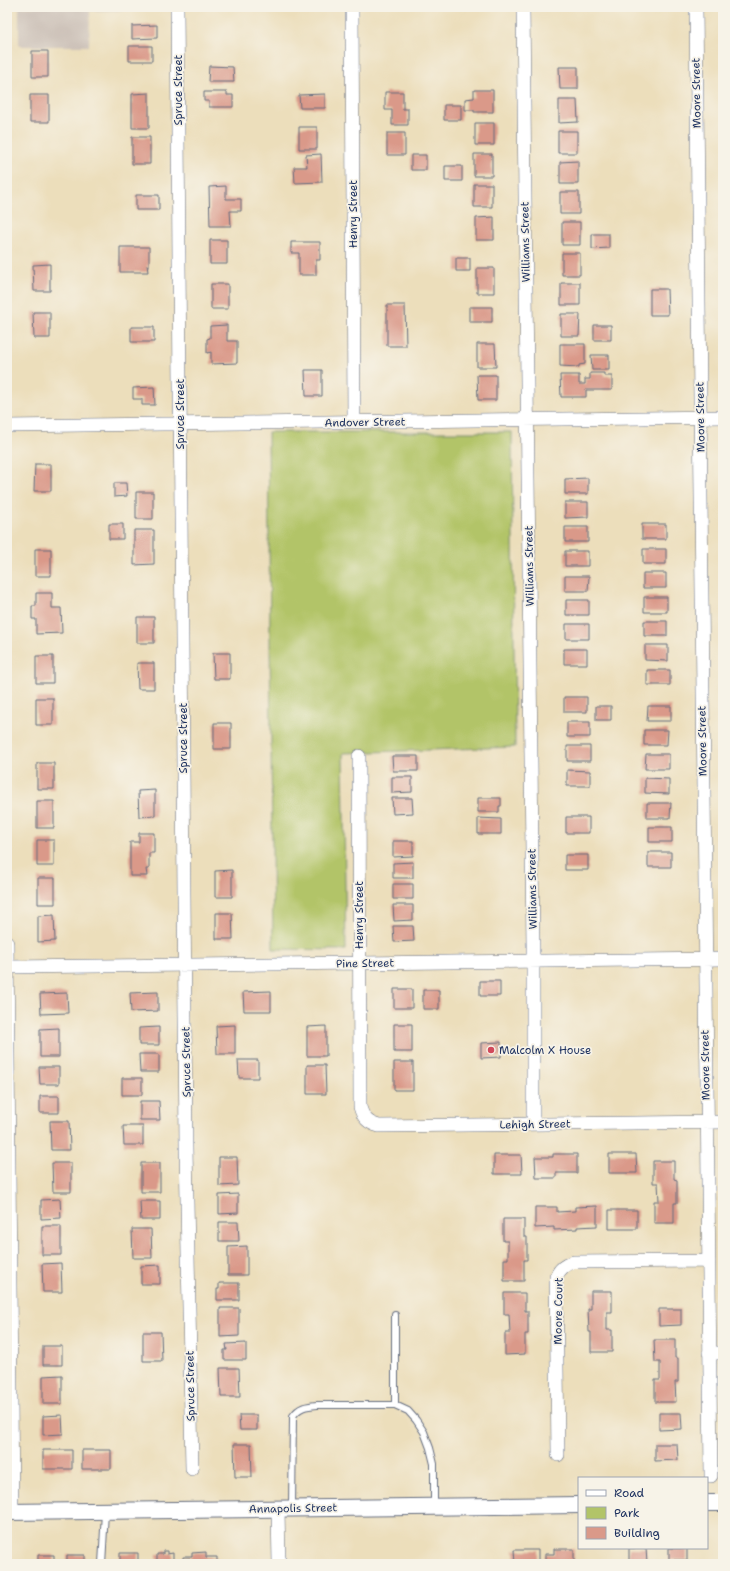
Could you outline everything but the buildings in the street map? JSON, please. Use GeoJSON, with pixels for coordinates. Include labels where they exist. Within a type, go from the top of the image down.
{"type":"FeatureCollection","features":[{"type":"Feature","properties":{"kind":"street","name":"Spruce Street"},"geometry":{"type":"LineString","coordinates":[[177,7],[185,965],[192,1469]]}},
{"type":"Feature","properties":{"kind":"street","name":"Henry Street"},"geometry":{"type":"LineString","coordinates":[[352,7],[354,422]]}},
{"type":"Feature","properties":{"kind":"street","name":"Williams Street"},"geometry":{"type":"LineString","coordinates":[[523,7],[533,961],[533,1124]]}},
{"type":"Feature","properties":{"kind":"street","name":"Moore Street"},"geometry":{"type":"LineString","coordinates":[[696,7],[710,1476]]}},
{"type":"Feature","properties":{"kind":"street","name":"Andover Street"},"geometry":{"type":"LineString","coordinates":[[7,426],[723,418]]}},
{"type":"Feature","properties":{"kind":"street","name":"Henry Street"},"geometry":{"type":"LineString","coordinates":[[359,756],[360,1108],[366,1121]]}},
{"type":"Feature","properties":{"kind":"street"},"geometry":{"type":"LineString","coordinates":[[7,943],[10,1512]]}},
{"type":"Feature","properties":{"kind":"street","name":"Pine Street"},"geometry":{"type":"LineString","coordinates":[[7,967],[723,959]]}},
{"type":"Feature","properties":{"kind":"street","name":"Lehigh Street"},"geometry":{"type":"LineString","coordinates":[[366,1121],[379,1126],[723,1122]]}},
{"type":"Feature","properties":{"kind":"street","name":"Moore Court"},"geometry":{"type":"LineString","coordinates":[[558,1455],[556,1277],[559,1271],[565,1264],[574,1262],[708,1261]]}},
{"type":"Feature","properties":{"kind":"street"},"geometry":{"type":"LineString","coordinates":[[709,1353],[723,1353]]}},
{"type":"Feature","properties":{"kind":"street"},"geometry":{"type":"LineString","coordinates":[[708,1503],[723,1502]]}},
{"type":"Feature","properties":{"kind":"street","name":"Annapolis Street"},"geometry":{"type":"LineString","coordinates":[[10,1512],[578,1505]]}},
{"type":"Feature","properties":{"kind":"street"},"geometry":{"type":"LineString","coordinates":[[279,1564],[285,1508]]}},
{"type":"Feature","properties":{"kind":"lane"},"geometry":{"type":"LineString","coordinates":[[395,1315],[395,1405]]}},
{"type":"Feature","properties":{"kind":"lane"},"geometry":{"type":"LineString","coordinates":[[285,1508],[293,1416],[297,1410],[304,1406],[317,1405],[395,1405],[408,1411],[424,1432],[430,1448],[434,1464],[434,1506]]}},
{"type":"Feature","properties":{"kind":"lane"},"geometry":{"type":"LineString","coordinates":[[102,1564],[105,1510]]}},
{"type":"Feature","properties":{"kind":"shaded area"},"geometry":{"type":"Polygon","coordinates":[[[19,7],[162,7],[162,10],[90,11],[89,46],[19,46],[19,7]]]}},
{"type":"Feature","properties":{"kind":"green space"},"geometry":{"type":"Polygon","coordinates":[[[268,432],[512,432],[515,747],[343,753],[346,950],[273,949],[268,432]]]}},
{"type":"Feature","properties":{"kind":"place","name":"Malcolm X House"},"geometry":{"type":"Point","coordinates":[491,1050]}}]}
